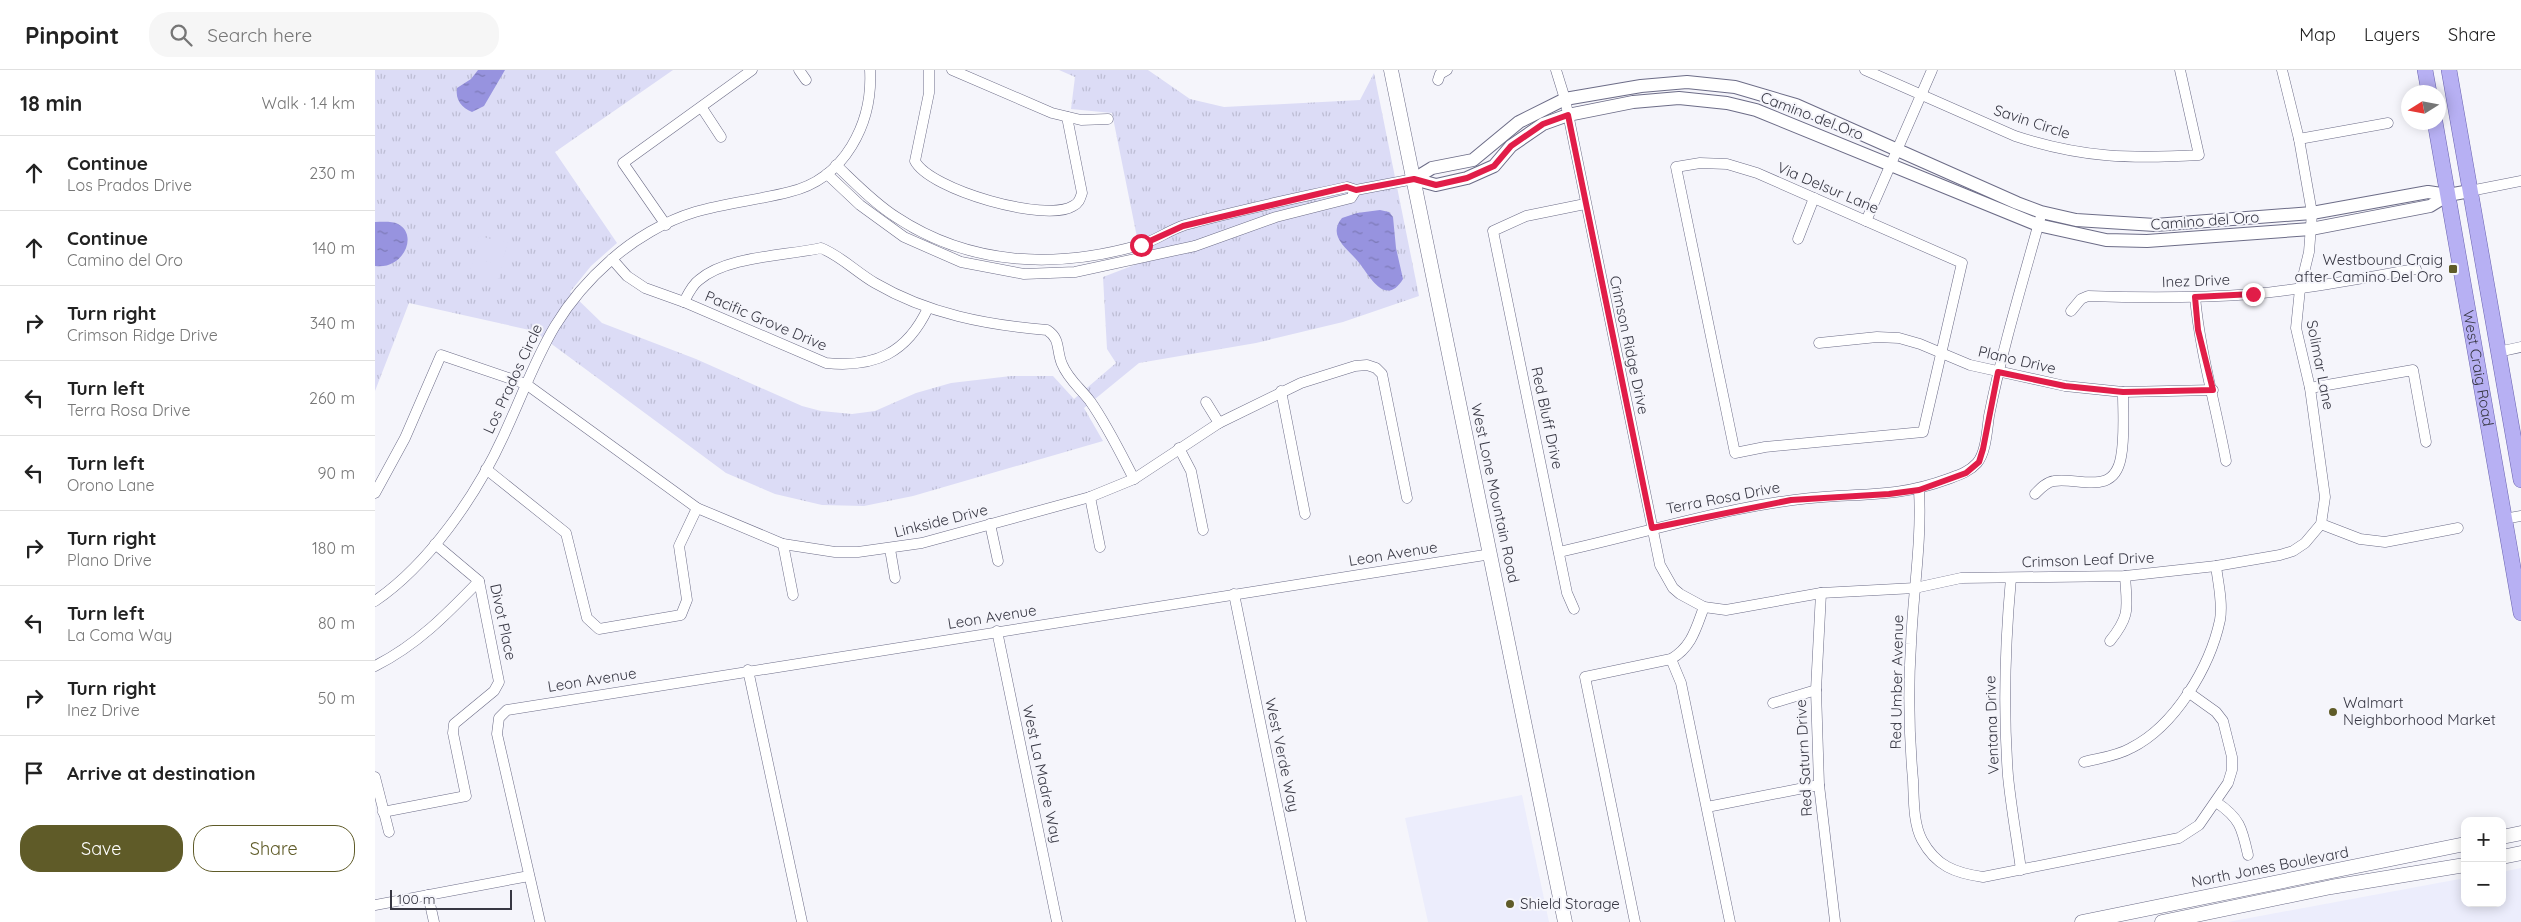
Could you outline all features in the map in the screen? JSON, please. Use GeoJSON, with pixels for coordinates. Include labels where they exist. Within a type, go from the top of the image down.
{"type":"FeatureCollection","features":[{"type":"Feature","properties":{"kind":"main road","name":"West Lone Mountain Road"},"geometry":{"type":"LineString","coordinates":[[1391,70],[1565,922]]}},
{"type":"Feature","properties":{"kind":"main road"},"geometry":{"type":"LineString","coordinates":[[2425,70],[2428,85]]}},
{"type":"Feature","properties":{"kind":"main road","name":"West Craig Road"},"geometry":{"type":"LineString","coordinates":[[2449,70],[2521,480]]}},
{"type":"Feature","properties":{"kind":"main road","name":"West Craig Road"},"geometry":{"type":"LineString","coordinates":[[2436,130],[2504,519],[2519,586],[2521,613]]}},
{"type":"Feature","properties":{"kind":"main road"},"geometry":{"type":"LineString","coordinates":[[2506,836],[2521,833]]}},
{"type":"Feature","properties":{"kind":"main road","name":"North Jones Boulevard"},"geometry":{"type":"LineString","coordinates":[[2082,922],[2461,845]]}},
{"type":"Feature","properties":{"kind":"main road"},"geometry":{"type":"LineString","coordinates":[[2506,856],[2521,853]]}},
{"type":"Feature","properties":{"kind":"main road","name":"North Jones Boulevard"},"geometry":{"type":"LineString","coordinates":[[2162,922],[2331,887],[2461,866]]}},
{"type":"Feature","properties":{"kind":"main road"},"geometry":{"type":"LineString","coordinates":[[2329,872],[2331,887]]}},
{"type":"Feature","properties":{"kind":"street"},"geometry":{"type":"LineString","coordinates":[[666,225],[623,163],[702,108],[752,70]]}},
{"type":"Feature","properties":{"kind":"street"},"geometry":{"type":"LineString","coordinates":[[799,70],[806,80]]}},
{"type":"Feature","properties":{"kind":"street","name":"Los Prados Circle"},"geometry":{"type":"LineString","coordinates":[[375,601],[403,578],[435,544],[454,520],[486,469],[502,439],[548,335],[571,301],[612,259],[645,236],[666,225],[692,213],[730,202],[791,192],[827,174],[858,138],[863,126],[871,94],[870,70]]}},
{"type":"Feature","properties":{"kind":"street"},"geometry":{"type":"LineString","coordinates":[[929,70],[929,93],[915,161],[925,173],[959,191],[991,202],[1052,209],[1067,208],[1079,200],[1082,193],[1067,117]]}},
{"type":"Feature","properties":{"kind":"street"},"geometry":{"type":"LineString","coordinates":[[952,70],[1052,114],[1081,120],[1108,119]]}},
{"type":"Feature","properties":{"kind":"street"},"geometry":{"type":"LineString","coordinates":[[1438,80],[1440,74],[1447,70]]}},
{"type":"Feature","properties":{"kind":"street","name":"Crimson Ridge Drive"},"geometry":{"type":"LineString","coordinates":[[1556,70],[1565,99],[1660,565],[1673,588],[1703,607]]}},
{"type":"Feature","properties":{"kind":"street","name":"Savin Circle"},"geometry":{"type":"LineString","coordinates":[[1865,70],[2015,136],[2083,154],[2140,158],[2199,155],[2180,70]]}},
{"type":"Feature","properties":{"kind":"street"},"geometry":{"type":"LineString","coordinates":[[1866,221],[1932,70]]}},
{"type":"Feature","properties":{"kind":"street","name":"Solimar Lane"},"geometry":{"type":"LineString","coordinates":[[2282,70],[2299,139],[2312,213],[2309,252],[2300,289],[2296,328],[2311,388],[2325,496],[2321,524]]}},
{"type":"Feature","properties":{"kind":"street","name":"Camino del Oro"},"geometry":{"type":"LineString","coordinates":[[1414,179],[1432,168],[1473,160],[1519,122],[1565,99],[1641,86],[1687,82],[1735,88],[1796,105],[1897,151],[2041,212],[2076,220],[2155,226],[2312,213],[2428,192],[2448,195],[2469,191]]}},
{"type":"Feature","properties":{"kind":"street","name":"Camino del Oro"},"geometry":{"type":"LineString","coordinates":[[1414,179],[1436,185],[1467,178],[1494,166],[1511,146],[1543,124],[1568,115],[1633,102],[1679,98],[1727,103],[1788,121],[2038,225],[2106,240],[2147,241],[2311,229],[2430,206],[2448,195]]}},
{"type":"Feature","properties":{"kind":"street"},"geometry":{"type":"LineString","coordinates":[[702,108],[721,137]]}},
{"type":"Feature","properties":{"kind":"street"},"geometry":{"type":"LineString","coordinates":[[2299,139],[2388,123]]}},
{"type":"Feature","properties":{"kind":"street","name":"Via Delsur Lane"},"geometry":{"type":"LineString","coordinates":[[1700,162],[1727,164],[1757,173],[1866,221],[1962,263],[1923,432],[1765,448],[1735,453],[1676,167],[1700,162]]}},
{"type":"Feature","properties":{"kind":"street"},"geometry":{"type":"LineString","coordinates":[[836,165],[896,217],[953,247],[1012,260],[1088,257],[1141,245],[1183,226],[1272,203],[1347,187],[1356,190],[1414,179]]}},
{"type":"Feature","properties":{"kind":"street"},"geometry":{"type":"LineString","coordinates":[[827,174],[860,205],[905,237],[961,262],[1024,274],[1075,272],[1195,246],[1275,217],[1351,198],[1356,190]]}},
{"type":"Feature","properties":{"kind":"street"},"geometry":{"type":"LineString","coordinates":[[2469,191],[2521,180]]}},
{"type":"Feature","properties":{"kind":"street"},"geometry":{"type":"LineString","coordinates":[[1799,239],[1814,198]]}},
{"type":"Feature","properties":{"kind":"street","name":"Red Bluff Drive"},"geometry":{"type":"LineString","coordinates":[[1574,609],[1567,593],[1493,231],[1526,216],[1585,204]]}},
{"type":"Feature","properties":{"kind":"street"},"geometry":{"type":"LineString","coordinates":[[1998,372],[2041,212]]}},
{"type":"Feature","properties":{"kind":"street"},"geometry":{"type":"LineString","coordinates":[[684,302],[699,280],[716,269],[749,260],[821,248],[829,251],[875,283],[928,308],[1000,326],[1047,330],[1054,334],[1057,340],[1061,362],[1071,380],[1088,399],[1104,423],[1134,479]]}},
{"type":"Feature","properties":{"kind":"street","name":"Pacific Grove Drive"},"geometry":{"type":"LineString","coordinates":[[612,259],[627,276],[645,288],[684,302],[826,363],[849,365],[871,362],[894,351],[913,334],[928,308]]}},
{"type":"Feature","properties":{"kind":"street","name":"Inez Drive"},"geometry":{"type":"LineString","coordinates":[[2071,311],[2081,299],[2089,296],[2195,297],[2300,289],[2416,269]]}},
{"type":"Feature","properties":{"kind":"street"},"geometry":{"type":"LineString","coordinates":[[2195,297],[2198,330],[2213,390],[2225,461]]}},
{"type":"Feature","properties":{"kind":"street","name":"Plano Drive"},"geometry":{"type":"LineString","coordinates":[[1819,343],[1877,337],[1899,338],[1970,365],[2065,386],[2123,392],[2213,390]]}},
{"type":"Feature","properties":{"kind":"street"},"geometry":{"type":"LineString","coordinates":[[2498,352],[2521,347]]}},
{"type":"Feature","properties":{"kind":"street","name":"Linkside Drive"},"geometry":{"type":"LineString","coordinates":[[375,493],[405,438],[441,355],[526,384],[697,508],[783,544],[835,552],[890,549],[921,543],[1090,497],[1134,479],[1219,423],[1281,391],[1301,382],[1355,366],[1367,365],[1376,368],[1382,374],[1407,498]]}},
{"type":"Feature","properties":{"kind":"street"},"geometry":{"type":"LineString","coordinates":[[2311,388],[2413,370],[2426,442]]}},
{"type":"Feature","properties":{"kind":"street","name":"Terra Rosa Drive"},"geometry":{"type":"LineString","coordinates":[[1559,552],[1607,542],[1652,528],[1791,500],[1889,494],[1919,490],[1966,473],[1979,462],[1998,372]]}},
{"type":"Feature","properties":{"kind":"street"},"geometry":{"type":"LineString","coordinates":[[1281,391],[1305,514]]}},
{"type":"Feature","properties":{"kind":"street"},"geometry":{"type":"LineString","coordinates":[[2035,494],[2047,483],[2054,481],[2091,484],[2102,482],[2111,477],[2118,468],[2121,457],[2123,392]]}},
{"type":"Feature","properties":{"kind":"street"},"geometry":{"type":"LineString","coordinates":[[1206,402],[1219,423]]}},
{"type":"Feature","properties":{"kind":"street"},"geometry":{"type":"LineString","coordinates":[[1179,448],[1191,471],[1203,530]]}},
{"type":"Feature","properties":{"kind":"street"},"geometry":{"type":"LineString","coordinates":[[486,469],[566,533],[587,618],[599,629],[681,614],[687,600],[679,546],[697,508]]}},
{"type":"Feature","properties":{"kind":"street","name":"Red Umber Avenue"},"geometry":{"type":"LineString","coordinates":[[1919,490],[1921,523],[1911,644],[1909,701],[1916,819],[1921,838],[1934,857],[1944,866],[1959,874],[1983,877],[2021,870]]}},
{"type":"Feature","properties":{"kind":"street"},"geometry":{"type":"LineString","coordinates":[[1090,497],[1100,547]]}},
{"type":"Feature","properties":{"kind":"street"},"geometry":{"type":"LineString","coordinates":[[2504,519],[2521,516]]}},
{"type":"Feature","properties":{"kind":"street"},"geometry":{"type":"LineString","coordinates":[[990,524],[998,562]]}},
{"type":"Feature","properties":{"kind":"street"},"geometry":{"type":"LineString","coordinates":[[2321,524],[2373,542],[2385,542],[2458,528]]}},
{"type":"Feature","properties":{"kind":"street","name":"Crimson Leaf Drive"},"geometry":{"type":"LineString","coordinates":[[1703,607],[1726,610],[1821,593],[1915,588],[1961,578],[2125,576],[2216,566],[2293,551],[2305,543],[2321,524]]}},
{"type":"Feature","properties":{"kind":"street","name":"Divot Place"},"geometry":{"type":"LineString","coordinates":[[383,812],[466,796],[453,733],[453,724],[493,690],[499,682],[479,581],[435,544]]}},
{"type":"Feature","properties":{"kind":"street"},"geometry":{"type":"LineString","coordinates":[[783,544],[793,595]]}},
{"type":"Feature","properties":{"kind":"street"},"geometry":{"type":"LineString","coordinates":[[890,549],[895,578]]}},
{"type":"Feature","properties":{"kind":"street","name":"Leon Avenue"},"geometry":{"type":"LineString","coordinates":[[529,876],[497,734],[497,723],[501,714],[516,707],[1491,554]]}},
{"type":"Feature","properties":{"kind":"street"},"geometry":{"type":"LineString","coordinates":[[2084,762],[2119,754],[2133,748],[2157,732],[2188,692],[2208,660],[2220,619],[2221,603],[2216,566]]}},
{"type":"Feature","properties":{"kind":"street"},"geometry":{"type":"LineString","coordinates":[[2110,641],[2124,623],[2127,606],[2125,576]]}},
{"type":"Feature","properties":{"kind":"street","name":"Ventana Drive"},"geometry":{"type":"LineString","coordinates":[[2011,578],[2007,620],[2005,698],[2008,777],[2021,870]]}},
{"type":"Feature","properties":{"kind":"street"},"geometry":{"type":"LineString","coordinates":[[375,666],[394,656],[431,630],[479,581]]}},
{"type":"Feature","properties":{"kind":"street","name":"Red Saturn Drive"},"geometry":{"type":"LineString","coordinates":[[1821,593],[1816,690],[1819,784],[1835,921]]}},
{"type":"Feature","properties":{"kind":"street","name":"West Verde Way"},"geometry":{"type":"LineString","coordinates":[[1234,594],[1301,922]]}},
{"type":"Feature","properties":{"kind":"street"},"geometry":{"type":"LineString","coordinates":[[1635,922],[1585,678],[1671,659],[1680,654],[1693,639],[1703,607]]}},
{"type":"Feature","properties":{"kind":"street","name":"West La Madre Way"},"geometry":{"type":"LineString","coordinates":[[997,631],[1057,922]]}},
{"type":"Feature","properties":{"kind":"street"},"geometry":{"type":"LineString","coordinates":[[1671,659],[1681,683],[1730,922]]}},
{"type":"Feature","properties":{"kind":"street"},"geometry":{"type":"LineString","coordinates":[[748,670],[802,922]]}},
{"type":"Feature","properties":{"kind":"street"},"geometry":{"type":"LineString","coordinates":[[1773,703],[1816,690]]}},
{"type":"Feature","properties":{"kind":"street"},"geometry":{"type":"LineString","coordinates":[[2021,870],[2179,838],[2199,825],[2228,783],[2232,770],[2232,757],[2228,732],[2216,712],[2188,692]]}},
{"type":"Feature","properties":{"kind":"street"},"geometry":{"type":"LineString","coordinates":[[375,777],[389,832]]}},
{"type":"Feature","properties":{"kind":"street"},"geometry":{"type":"LineString","coordinates":[[1707,808],[1819,784]]}},
{"type":"Feature","properties":{"kind":"street"},"geometry":{"type":"LineString","coordinates":[[2216,802],[2232,813],[2239,822],[2248,855]]}},
{"type":"Feature","properties":{"kind":"street"},"geometry":{"type":"LineString","coordinates":[[375,905],[529,876],[540,922]]}},
{"type":"Feature","properties":{"kind":"street"},"geometry":{"type":"LineString","coordinates":[[429,895],[434,922]]}},
{"type":"Feature","properties":{"kind":"street"},"geometry":{"type":"LineString","coordinates":[[2155,907],[2158,922]]}},
{"type":"Feature","properties":{"kind":"shaded area"},"geometry":{"type":"Polygon","coordinates":[[[1522,795],[1549,922],[1428,922],[1405,818],[1522,795]]]}},
{"type":"Feature","properties":{"kind":"shaded area"},"geometry":{"type":"Polygon","coordinates":[[[2521,868],[2521,922],[2228,922],[2461,879],[2461,907],[2506,907],[2506,871],[2521,868]]]}},
{"type":"Feature","properties":{"kind":"green space"},"geometry":{"type":"Polygon","coordinates":[[[375,70],[673,70],[555,152],[617,243],[591,266],[570,292],[602,323],[696,359],[802,406],[821,411],[852,414],[875,411],[916,393],[951,383],[1011,376],[1053,376],[1074,399],[1116,363],[1107,349],[1103,277],[1142,262],[1112,113],[1071,109],[1075,77],[1059,70],[1148,70],[1190,99],[1224,107],[1360,100],[1374,73],[1419,296],[1343,322],[1256,343],[1139,363],[1084,408],[1103,441],[913,496],[864,506],[822,505],[775,494],[726,473],[534,331],[409,303],[375,391],[375,70]]]}},
{"type":"Feature","properties":{"kind":"green space"},"geometry":{"type":"Polygon","coordinates":[[[479,236],[508,243],[504,257],[475,249],[479,236]]]}},
{"type":"Feature","properties":{"kind":"green space"},"geometry":{"type":"Polygon","coordinates":[[[474,258],[502,265],[499,279],[470,271],[474,258]]]}},
{"type":"Feature","properties":{"kind":"water"},"geometry":{"type":"Polygon","coordinates":[[[478,70],[505,70],[484,106],[472,112],[460,103],[457,96],[457,88],[471,79],[478,70]]]}},
{"type":"Feature","properties":{"kind":"water"},"geometry":{"type":"Polygon","coordinates":[[[1380,210],[1389,212],[1393,217],[1396,248],[1403,279],[1397,287],[1391,290],[1385,290],[1374,282],[1341,243],[1337,231],[1342,218],[1357,213],[1380,210]]]}},
{"type":"Feature","properties":{"kind":"water"},"geometry":{"type":"Polygon","coordinates":[[[375,222],[398,224],[404,229],[407,236],[405,251],[393,263],[385,266],[375,266],[375,222]]]}},
{"type":"Feature","properties":{"kind":"place","name":"Westbound Craig after Camino Del Oro"},"geometry":{"type":"Point","coordinates":[2453,269]}},
{"type":"Feature","properties":{"kind":"place","name":"Walmart Neighborhood Market"},"geometry":{"type":"Point","coordinates":[2333,712]}},
{"type":"Feature","properties":{"kind":"place","name":"Shield Storage"},"geometry":{"type":"Point","coordinates":[1510,904]}},
{"type":"Feature","properties":{"kind":"route"},"geometry":{"type":"LineString","coordinates":[[1141,245],[1183,226],[1232,215],[1272,203],[1347,187],[1356,190],[1414,179],[1436,185],[1467,178],[1494,166],[1511,146],[1543,124],[1568,115],[1652,528],[1791,500],[1889,494],[1919,490],[1966,473],[1979,462],[1998,372],[2065,386],[2123,392],[2213,390],[2198,330],[2195,297],[2253,294]]}}]}
